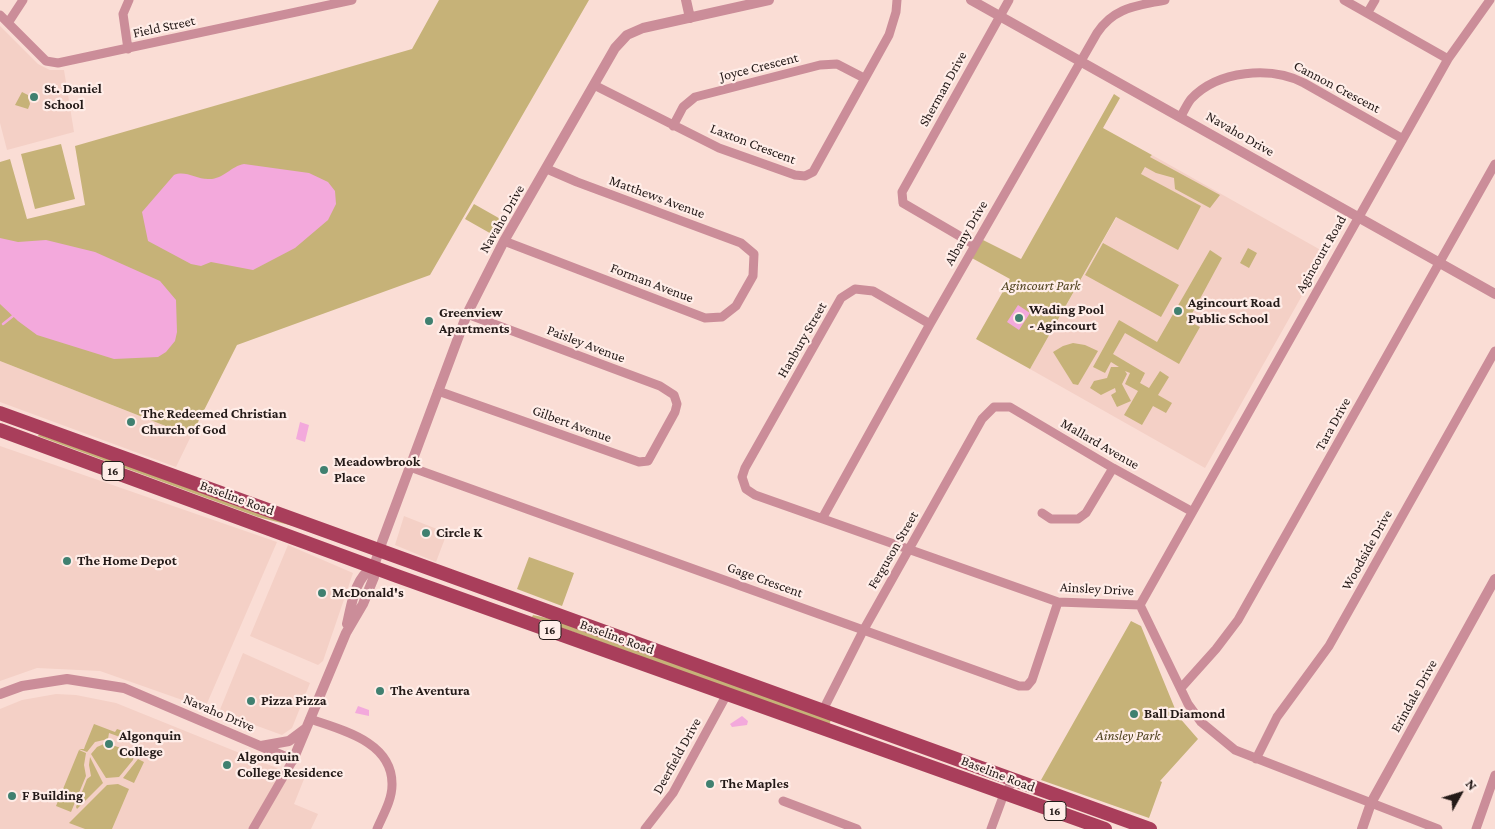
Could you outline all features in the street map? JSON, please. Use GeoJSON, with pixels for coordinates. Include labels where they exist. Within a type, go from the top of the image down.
{"type":"FeatureCollection","features":[{"type":"Feature","properties":{"kind":"main road","name":"Baseline Road"},"geometry":{"type":"LineString","coordinates":[[0,413],[1150,829]]}},
{"type":"Feature","properties":{"kind":"main road","name":"Baseline Road"},"geometry":{"type":"LineString","coordinates":[[0,430],[1105,829]]}},
{"type":"Feature","properties":{"kind":"street"},"geometry":{"type":"LineString","coordinates":[[8,23],[23,0]]}},
{"type":"Feature","properties":{"kind":"street"},"geometry":{"type":"LineString","coordinates":[[128,49],[123,14],[129,0]]}},
{"type":"Feature","properties":{"kind":"street","name":"Field Street"},"geometry":{"type":"LineString","coordinates":[[0,15],[38,53],[53,63],[128,49],[352,0]]}},
{"type":"Feature","properties":{"kind":"street"},"geometry":{"type":"LineString","coordinates":[[686,0],[690,18]]}},
{"type":"Feature","properties":{"kind":"street","name":"Navaho Drive"},"geometry":{"type":"LineString","coordinates":[[0,694],[45,681],[67,679],[90,681],[124,688],[293,760],[346,633],[353,598],[363,573],[374,566],[467,314],[504,241],[615,48],[627,35],[643,28],[769,0]]}},
{"type":"Feature","properties":{"kind":"street","name":"Laxton Crescent"},"geometry":{"type":"LineString","coordinates":[[594,84],[719,148],[795,175],[805,176],[813,172],[889,35],[896,12],[897,0]]}},
{"type":"Feature","properties":{"kind":"street","name":"Navaho Drive"},"geometry":{"type":"LineString","coordinates":[[971,0],[1182,116],[1358,218],[1495,294]]}},
{"type":"Feature","properties":{"kind":"street","name":"Sherman Drive"},"geometry":{"type":"LineString","coordinates":[[975,245],[903,203],[902,192],[1009,0]]}},
{"type":"Feature","properties":{"kind":"street","name":"Albany Drive"},"geometry":{"type":"LineString","coordinates":[[823,517],[930,324],[1097,33],[1111,16],[1134,7],[1165,0]]}},
{"type":"Feature","properties":{"kind":"street"},"geometry":{"type":"LineString","coordinates":[[1344,0],[1448,59]]}},
{"type":"Feature","properties":{"kind":"street"},"geometry":{"type":"LineString","coordinates":[[1368,12],[1375,0]]}},
{"type":"Feature","properties":{"kind":"street","name":"Agincourt Road"},"geometry":{"type":"LineString","coordinates":[[1140,605],[1191,511],[1448,59],[1490,0]]}},
{"type":"Feature","properties":{"kind":"street","name":"Joyce Crescent"},"geometry":{"type":"LineString","coordinates":[[673,126],[683,107],[696,97],[811,68],[837,64],[864,78]]}},
{"type":"Feature","properties":{"kind":"street","name":"Cannon Crescent"},"geometry":{"type":"LineString","coordinates":[[1182,116],[1190,100],[1204,89],[1220,81],[1254,72],[1271,72],[1290,75],[1304,82],[1403,139]]}},
{"type":"Feature","properties":{"kind":"street","name":"Tara Drive"},"geometry":{"type":"LineString","coordinates":[[1181,688],[1216,649],[1238,620],[1495,164]]}},
{"type":"Feature","properties":{"kind":"street","name":"Matthews Avenue"},"geometry":{"type":"LineString","coordinates":[[547,169],[741,243],[754,254]]}},
{"type":"Feature","properties":{"kind":"street","name":"Forman Avenue"},"geometry":{"type":"LineString","coordinates":[[504,241],[705,318],[722,317],[736,306],[754,276],[754,254]]}},
{"type":"Feature","properties":{"kind":"street","name":"Hanbury Street"},"geometry":{"type":"LineString","coordinates":[[742,484],[745,468],[841,298],[855,289],[873,291],[930,324]]}},
{"type":"Feature","properties":{"kind":"street","name":"Paisley Avenue"},"geometry":{"type":"LineString","coordinates":[[467,314],[660,386],[674,395],[677,404],[673,415]]}},
{"type":"Feature","properties":{"kind":"street","name":"Woodside Drive"},"geometry":{"type":"LineString","coordinates":[[1256,759],[1277,717],[1329,646],[1495,351]]}},
{"type":"Feature","properties":{"kind":"street","name":"Gilbert Avenue"},"geometry":{"type":"LineString","coordinates":[[438,391],[639,462],[648,461],[673,415]]}},
{"type":"Feature","properties":{"kind":"street","name":"Mallard Avenue"},"geometry":{"type":"LineString","coordinates":[[994,407],[1010,407],[1113,468],[1191,511]]}},
{"type":"Feature","properties":{"kind":"street","name":"Ferguson Street"},"geometry":{"type":"LineString","coordinates":[[823,710],[863,631],[982,419],[994,407]]}},
{"type":"Feature","properties":{"kind":"street","name":"Gage Crescent"},"geometry":{"type":"LineString","coordinates":[[410,467],[1019,686],[1027,686],[1032,680],[1058,602]]}},
{"type":"Feature","properties":{"kind":"street"},"geometry":{"type":"LineString","coordinates":[[1042,513],[1051,518],[1078,519],[1086,513],[1113,468]]}},
{"type":"Feature","properties":{"kind":"street","name":"Ainsley Drive"},"geometry":{"type":"LineString","coordinates":[[742,484],[755,495],[823,517],[1058,602],[1140,605],[1200,722],[1236,750],[1438,829]]}},
{"type":"Feature","properties":{"kind":"street","name":"Erindale Drive"},"geometry":{"type":"LineString","coordinates":[[1362,829],[1371,803],[1495,579]]}},
{"type":"Feature","properties":{"kind":"street","name":"Deerfield Drive"},"geometry":{"type":"LineString","coordinates":[[646,829],[673,793],[727,694]]}},
{"type":"Feature","properties":{"kind":"street"},"geometry":{"type":"LineString","coordinates":[[261,746],[289,741],[308,724],[366,741],[383,756],[389,767],[392,784],[389,802],[377,829]]}},
{"type":"Feature","properties":{"kind":"street"},"geometry":{"type":"LineString","coordinates":[[254,829],[293,760]]}},
{"type":"Feature","properties":{"kind":"street"},"geometry":{"type":"LineString","coordinates":[[1476,829],[1495,775]]}},
{"type":"Feature","properties":{"kind":"street"},"geometry":{"type":"LineString","coordinates":[[991,829],[1004,794],[1014,780]]}},
{"type":"Feature","properties":{"kind":"street"},"geometry":{"type":"LineString","coordinates":[[783,801],[857,829]]}},
{"type":"Feature","properties":{"kind":"shaded area","name":"St. Daniel School"},"geometry":{"type":"Polygon","coordinates":[[[0,26],[38,64],[50,70],[64,70],[74,132],[7,150],[0,123],[0,26]]]}},
{"type":"Feature","properties":{"kind":"shaded area","name":"Agincourt Road Public School"},"geometry":{"type":"Polygon","coordinates":[[[1152,155],[1326,253],[1205,468],[1030,369],[1152,155]]]}},
{"type":"Feature","properties":{"kind":"shaded area"},"geometry":{"type":"Polygon","coordinates":[[[244,164],[309,173],[328,182],[335,191],[336,204],[328,220],[295,248],[253,270],[211,262],[201,266],[191,264],[148,241],[142,212],[174,175],[186,174],[204,179],[213,179],[244,164]]]}},
{"type":"Feature","properties":{"kind":"shaded area"},"geometry":{"type":"Polygon","coordinates":[[[0,238],[18,242],[46,240],[95,252],[160,281],[176,300],[177,332],[175,341],[166,352],[158,357],[114,359],[37,335],[0,304],[0,238]]]}},
{"type":"Feature","properties":{"kind":"shaded area","name":"Wading Pool - Agincourt"},"geometry":{"type":"Polygon","coordinates":[[[1018,305],[1030,313],[1019,330],[1007,322],[1018,305]]]}},
{"type":"Feature","properties":{"kind":"shaded area"},"geometry":{"type":"Polygon","coordinates":[[[0,361],[191,436],[176,467],[0,402],[0,361]]]}},
{"type":"Feature","properties":{"kind":"shaded area"},"geometry":{"type":"Polygon","coordinates":[[[300,422],[309,425],[305,442],[296,439],[300,422]]]}},
{"type":"Feature","properties":{"kind":"shaded area"},"geometry":{"type":"Polygon","coordinates":[[[0,446],[277,542],[205,708],[100,671],[37,668],[0,681],[0,446]]]}},
{"type":"Feature","properties":{"kind":"shaded area"},"geometry":{"type":"Polygon","coordinates":[[[404,516],[447,533],[436,562],[395,545],[404,516]]]}},
{"type":"Feature","properties":{"kind":"shaded area"},"geometry":{"type":"Polygon","coordinates":[[[288,545],[353,573],[323,661],[318,665],[250,636],[288,545]]]}},
{"type":"Feature","properties":{"kind":"shaded area"},"geometry":{"type":"Polygon","coordinates":[[[243,653],[310,683],[292,728],[282,735],[219,712],[243,653]]]}},
{"type":"Feature","properties":{"kind":"shaded area","name":"Algonquin College"},"geometry":{"type":"Polygon","coordinates":[[[56,694],[76,695],[116,703],[304,779],[294,804],[318,814],[311,829],[0,829],[0,709],[22,700],[56,694]]]}},
{"type":"Feature","properties":{"kind":"shaded area"},"geometry":{"type":"Polygon","coordinates":[[[358,706],[369,710],[369,716],[355,713],[358,706]]]}},
{"type":"Feature","properties":{"kind":"shaded area"},"geometry":{"type":"Polygon","coordinates":[[[742,716],[748,721],[747,725],[732,727],[730,724],[742,716]]]}},
{"type":"Feature","properties":{"kind":"green space"},"geometry":{"type":"Polygon","coordinates":[[[439,0],[589,0],[430,275],[237,345],[191,436],[0,361],[0,162],[10,159],[27,219],[85,205],[75,146],[412,49],[439,0]]]}},
{"type":"Feature","properties":{"kind":"green space"},"geometry":{"type":"Polygon","coordinates":[[[22,92],[28,95],[30,104],[28,109],[15,105],[22,92]]]}},
{"type":"Feature","properties":{"kind":"green space","name":"Agincourt Park"},"geometry":{"type":"Polygon","coordinates":[[[1114,94],[1120,98],[1103,128],[1152,155],[1150,157],[1220,195],[1210,208],[1175,189],[1174,178],[1156,173],[1145,167],[1141,174],[1201,206],[1178,250],[1116,217],[1030,369],[976,339],[1010,279],[970,257],[981,239],[1021,259],[1114,94]]]}},
{"type":"Feature","properties":{"kind":"green space"},"geometry":{"type":"Polygon","coordinates":[[[61,144],[75,199],[35,209],[21,154],[61,144]]]}},
{"type":"Feature","properties":{"kind":"green space"},"geometry":{"type":"Polygon","coordinates":[[[474,204],[504,221],[495,236],[465,219],[474,204]]]}},
{"type":"Feature","properties":{"kind":"green space"},"geometry":{"type":"Polygon","coordinates":[[[1103,243],[1179,285],[1161,317],[1085,275],[1103,243]]]}},
{"type":"Feature","properties":{"kind":"green space"},"geometry":{"type":"Polygon","coordinates":[[[1248,248],[1257,253],[1249,268],[1240,263],[1248,248]]]}},
{"type":"Feature","properties":{"kind":"green space"},"geometry":{"type":"Polygon","coordinates":[[[1210,250],[1222,258],[1188,321],[1200,327],[1179,364],[1125,333],[1113,354],[1145,373],[1140,383],[1149,388],[1160,371],[1169,377],[1158,395],[1172,403],[1166,413],[1153,406],[1142,425],[1124,415],[1138,391],[1125,384],[1130,373],[1125,371],[1127,374],[1122,384],[1131,401],[1117,407],[1111,395],[1116,392],[1115,388],[1101,395],[1090,388],[1094,381],[1107,378],[1111,367],[1119,367],[1111,362],[1105,373],[1093,367],[1119,320],[1157,342],[1210,250]]]}},
{"type":"Feature","properties":{"kind":"green space"},"geometry":{"type":"Polygon","coordinates":[[[1073,343],[1085,345],[1098,351],[1078,385],[1073,384],[1053,352],[1073,343]]]}},
{"type":"Feature","properties":{"kind":"green space"},"geometry":{"type":"Polygon","coordinates":[[[39,434],[293,526],[258,517],[38,436],[39,434]]]}},
{"type":"Feature","properties":{"kind":"green space"},"geometry":{"type":"Polygon","coordinates":[[[529,557],[574,573],[562,606],[517,589],[529,557]]]}},
{"type":"Feature","properties":{"kind":"green space"},"geometry":{"type":"Polygon","coordinates":[[[533,615],[551,619],[831,720],[829,725],[532,617],[533,615]]]}},
{"type":"Feature","properties":{"kind":"green space","name":"Ainsley Park"},"geometry":{"type":"Polygon","coordinates":[[[1131,621],[1141,626],[1178,716],[1198,739],[1160,781],[1162,782],[1149,818],[1041,780],[1131,621]]]}},
{"type":"Feature","properties":{"kind":"green space"},"geometry":{"type":"Polygon","coordinates":[[[94,724],[115,732],[117,729],[123,731],[120,737],[109,733],[108,739],[95,742],[87,752],[79,749],[84,749],[94,724]]]}},
{"type":"Feature","properties":{"kind":"green space"},"geometry":{"type":"Polygon","coordinates":[[[106,743],[127,750],[134,755],[133,760],[119,777],[106,778],[91,754],[97,747],[106,743]]]}},
{"type":"Feature","properties":{"kind":"green space"},"geometry":{"type":"Polygon","coordinates":[[[79,750],[86,753],[84,765],[86,776],[71,812],[56,806],[79,750]]]}},
{"type":"Feature","properties":{"kind":"green space"},"geometry":{"type":"Polygon","coordinates":[[[90,757],[103,783],[77,809],[76,807],[87,779],[91,776],[90,757]]]}},
{"type":"Feature","properties":{"kind":"green space"},"geometry":{"type":"Polygon","coordinates":[[[138,759],[144,762],[134,783],[123,778],[138,759]]]}},
{"type":"Feature","properties":{"kind":"green space"},"geometry":{"type":"Polygon","coordinates":[[[118,784],[129,789],[112,829],[85,829],[69,823],[107,785],[118,784]]]}},
{"type":"Feature","properties":{"kind":"waterway"},"geometry":{"type":"LineString","coordinates":[[3,324],[13,316]]}},
{"type":"Feature","properties":{"kind":"place","name":"St. Daniel School"},"geometry":{"type":"Point","coordinates":[34,97]}},
{"type":"Feature","properties":{"kind":"place","name":"Agincourt Road Public School"},"geometry":{"type":"Point","coordinates":[1178,311]}},
{"type":"Feature","properties":{"kind":"place","name":"Wading Pool - Agincourt"},"geometry":{"type":"Point","coordinates":[1019,318]}},
{"type":"Feature","properties":{"kind":"place","name":"Greenview Apartments"},"geometry":{"type":"Point","coordinates":[429,321]}},
{"type":"Feature","properties":{"kind":"place","name":"The Redeemed Christian Church of God"},"geometry":{"type":"Point","coordinates":[131,422]}},
{"type":"Feature","properties":{"kind":"place","name":"Meadowbrook Place"},"geometry":{"type":"Point","coordinates":[324,470]}},
{"type":"Feature","properties":{"kind":"place","name":"Circle K"},"geometry":{"type":"Point","coordinates":[426,533]}},
{"type":"Feature","properties":{"kind":"place","name":"The Home Depot"},"geometry":{"type":"Point","coordinates":[67,561]}},
{"type":"Feature","properties":{"kind":"place","name":"McDonald's"},"geometry":{"type":"Point","coordinates":[322,593]}},
{"type":"Feature","properties":{"kind":"place","name":"The Aventura"},"geometry":{"type":"Point","coordinates":[380,691]}},
{"type":"Feature","properties":{"kind":"place","name":"Pizza Pizza"},"geometry":{"type":"Point","coordinates":[251,701]}},
{"type":"Feature","properties":{"kind":"place","name":"Ball Diamond"},"geometry":{"type":"Point","coordinates":[1134,714]}},
{"type":"Feature","properties":{"kind":"place","name":"Algonquin College"},"geometry":{"type":"Point","coordinates":[109,744]}},
{"type":"Feature","properties":{"kind":"place","name":"Algonquin College Residence"},"geometry":{"type":"Point","coordinates":[227,765]}},
{"type":"Feature","properties":{"kind":"place","name":"The Maples"},"geometry":{"type":"Point","coordinates":[710,784]}},
{"type":"Feature","properties":{"kind":"place","name":"F Building"},"geometry":{"type":"Point","coordinates":[12,796]}}]}
